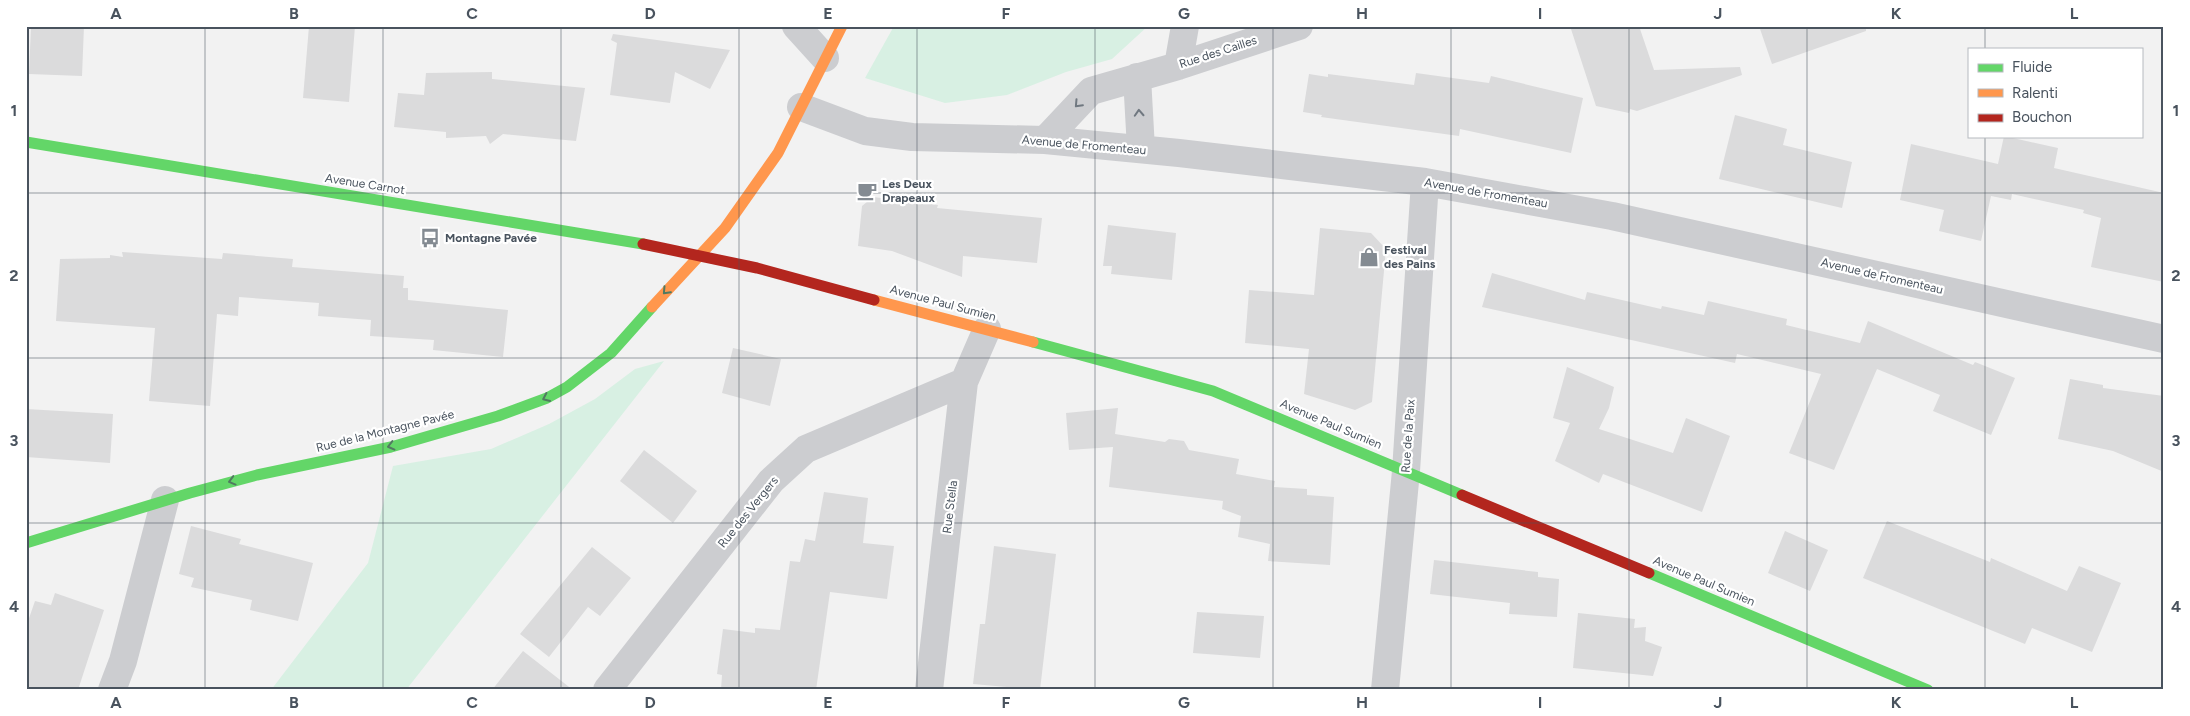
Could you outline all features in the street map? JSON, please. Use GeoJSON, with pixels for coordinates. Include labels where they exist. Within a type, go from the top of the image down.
{"type":"FeatureCollection","features":[{"type":"Feature","properties":{"kind":"street"},"geometry":{"type":"LineString","coordinates":[[796,26],[824,58]]}},
{"type":"Feature","properties":{"kind":"street","name":"Rue de la Montagne Pavée"},"geometry":{"type":"LineString","coordinates":[[26,543],[165,500],[257,475],[391,447],[498,416],[547,398],[567,387],[611,353],[725,228],[773,160],[842,26]]}},
{"type":"Feature","properties":{"kind":"street"},"geometry":{"type":"LineString","coordinates":[[1178,66],[1185,26]]}},
{"type":"Feature","properties":{"kind":"street","name":"Rue des Cailles"},"geometry":{"type":"LineString","coordinates":[[1045,140],[1091,91],[1178,66],[1299,26]]}},
{"type":"Feature","properties":{"kind":"street"},"geometry":{"type":"LineString","coordinates":[[1137,78],[1141,149]]}},
{"type":"Feature","properties":{"kind":"street","name":"Avenue de Fromenteau"},"geometry":{"type":"LineString","coordinates":[[801,107],[865,131],[912,137],[1045,140],[1141,149],[1426,182],[1612,216],[2164,340]]}},
{"type":"Feature","properties":{"kind":"street","name":"Avenue Carnot"},"geometry":{"type":"LineString","coordinates":[[26,142],[644,244],[699,256]]}},
{"type":"Feature","properties":{"kind":"street","name":"Rue de la Paix"},"geometry":{"type":"LineString","coordinates":[[1385,690],[1406,471],[1426,182]]}},
{"type":"Feature","properties":{"kind":"street","name":"Avenue Paul Sumien"},"geometry":{"type":"LineString","coordinates":[[699,256],[764,270],[1213,391],[1928,690]]}},
{"type":"Feature","properties":{"kind":"street","name":"Rue Stella"},"geometry":{"type":"LineString","coordinates":[[929,690],[964,382],[987,329]]}},
{"type":"Feature","properties":{"kind":"street","name":"Rue des Vergers"},"geometry":{"type":"LineString","coordinates":[[607,690],[771,481],[806,449],[964,382]]}},
{"type":"Feature","properties":{"kind":"street"},"geometry":{"type":"LineString","coordinates":[[112,690],[124,661],[165,500]]}},
{"type":"Feature","properties":{"kind":"green space"},"geometry":{"type":"Polygon","coordinates":[[[894,26],[1148,26],[1112,59],[1066,72],[1007,95],[945,103],[865,78],[894,26]]]}},
{"type":"Feature","properties":{"kind":"green space"},"geometry":{"type":"Polygon","coordinates":[[[664,361],[406,690],[271,690],[368,563],[393,466],[491,449],[549,424],[595,399],[635,369],[664,361]]]}},
{"type":"Feature","properties":{"kind":"building"},"geometry":{"type":"Polygon","coordinates":[[[31,26],[84,26],[82,76],[29,74],[31,26]]]}},
{"type":"Feature","properties":{"kind":"building"},"geometry":{"type":"Polygon","coordinates":[[[309,26],[355,26],[349,102],[303,98],[309,26]]]}},
{"type":"Feature","properties":{"kind":"building"},"geometry":{"type":"Polygon","coordinates":[[[1570,26],[1639,26],[1654,70],[1740,67],[1742,75],[1637,111],[1630,109],[1629,113],[1596,106],[1570,26]]]}},
{"type":"Feature","properties":{"kind":"building"},"geometry":{"type":"Polygon","coordinates":[[[1759,26],[1866,26],[1866,31],[1772,64],[1759,26]]]}},
{"type":"Feature","properties":{"kind":"building"},"geometry":{"type":"Polygon","coordinates":[[[613,34],[730,50],[710,89],[675,72],[670,103],[610,95],[617,43],[611,40],[613,34]]]}},
{"type":"Feature","properties":{"kind":"building"},"geometry":{"type":"Polygon","coordinates":[[[492,72],[492,79],[585,88],[576,141],[503,134],[490,144],[486,136],[446,138],[446,132],[394,127],[398,93],[424,95],[426,73],[492,72]]]}},
{"type":"Feature","properties":{"kind":"building"},"geometry":{"type":"Polygon","coordinates":[[[1416,73],[1489,83],[1491,76],[1583,98],[1571,153],[1460,129],[1459,136],[1321,117],[1322,115],[1303,112],[1309,74],[1328,77],[1328,74],[1414,85],[1416,73]]]}},
{"type":"Feature","properties":{"kind":"building"},"geometry":{"type":"Polygon","coordinates":[[[1735,115],[1787,129],[1783,145],[1852,162],[1842,208],[1719,179],[1735,115]]]}},
{"type":"Feature","properties":{"kind":"building"},"geometry":{"type":"Polygon","coordinates":[[[2004,138],[2013,138],[2058,148],[2054,168],[2164,193],[2164,282],[2091,267],[2101,218],[2083,213],[2084,210],[2012,194],[2011,200],[1991,196],[1981,241],[1939,231],[1944,210],[1900,200],[1911,144],[1998,164],[2004,138]]]}},
{"type":"Feature","properties":{"kind":"building"},"geometry":{"type":"Polygon","coordinates":[[[873,197],[938,205],[937,208],[1042,218],[1037,263],[963,256],[962,277],[892,251],[858,246],[862,206],[873,197]]]}},
{"type":"Feature","properties":{"kind":"building"},"geometry":{"type":"Polygon","coordinates":[[[1108,225],[1176,233],[1172,280],[1111,274],[1112,266],[1103,266],[1108,225]]]}},
{"type":"Feature","properties":{"kind":"building"},"geometry":{"type":"Polygon","coordinates":[[[1320,228],[1371,233],[1386,249],[1372,402],[1355,410],[1304,394],[1309,349],[1245,343],[1249,290],[1314,295],[1320,228]]]}},
{"type":"Feature","properties":{"kind":"building"},"geometry":{"type":"Polygon","coordinates":[[[122,252],[222,259],[223,253],[293,259],[292,267],[404,276],[403,288],[408,288],[408,300],[508,310],[503,357],[433,350],[434,340],[370,336],[371,320],[318,316],[319,303],[239,297],[238,316],[217,314],[210,406],[149,401],[155,328],[56,321],[60,259],[110,258],[110,255],[123,257],[122,252]]]}},
{"type":"Feature","properties":{"kind":"building"},"geometry":{"type":"Polygon","coordinates":[[[1492,273],[1585,300],[1587,292],[1661,309],[1662,306],[1704,315],[1708,301],[1787,319],[1786,325],[1860,343],[1868,321],[1973,365],[1975,362],[2015,378],[1991,435],[1933,411],[1940,395],[1877,369],[1834,470],[1789,453],[1821,374],[1737,354],[1735,363],[1482,307],[1492,273]]]}},
{"type":"Feature","properties":{"kind":"building"},"geometry":{"type":"Polygon","coordinates":[[[733,348],[781,359],[770,406],[722,393],[733,348]]]}},
{"type":"Feature","properties":{"kind":"building"},"geometry":{"type":"Polygon","coordinates":[[[1567,367],[1614,387],[1609,408],[1599,429],[1673,453],[1686,418],[1730,436],[1702,512],[1603,474],[1599,483],[1555,461],[1570,423],[1553,418],[1567,367]]]}},
{"type":"Feature","properties":{"kind":"building"},"geometry":{"type":"Polygon","coordinates":[[[2070,379],[2103,385],[2103,388],[2164,396],[2164,472],[2113,451],[2058,439],[2070,379]]]}},
{"type":"Feature","properties":{"kind":"building"},"geometry":{"type":"Polygon","coordinates":[[[1118,408],[1115,434],[1165,442],[1169,439],[1184,441],[1189,450],[1239,459],[1236,474],[1275,481],[1274,487],[1307,489],[1307,495],[1334,497],[1330,565],[1268,561],[1270,544],[1238,537],[1241,516],[1222,509],[1223,501],[1109,487],[1113,447],[1069,450],[1066,413],[1118,408]]]}},
{"type":"Feature","properties":{"kind":"building"},"geometry":{"type":"Polygon","coordinates":[[[26,409],[113,414],[110,463],[26,457],[26,409]]]}},
{"type":"Feature","properties":{"kind":"building"},"geometry":{"type":"Polygon","coordinates":[[[644,450],[697,491],[673,523],[620,481],[644,450]]]}},
{"type":"Feature","properties":{"kind":"building"},"geometry":{"type":"Polygon","coordinates":[[[824,492],[868,498],[863,543],[894,546],[887,599],[830,592],[816,690],[721,690],[722,675],[717,674],[723,629],[755,633],[755,628],[780,630],[790,561],[800,562],[805,539],[815,541],[824,492]]]}},
{"type":"Feature","properties":{"kind":"building"},"geometry":{"type":"Polygon","coordinates":[[[1887,521],[1990,562],[1991,558],[2067,591],[2079,566],[2121,583],[2092,652],[2032,628],[2025,644],[1863,578],[1887,521]]]}},
{"type":"Feature","properties":{"kind":"building"},"geometry":{"type":"Polygon","coordinates":[[[191,526],[241,539],[239,544],[313,563],[298,621],[250,610],[252,600],[191,587],[194,578],[179,574],[191,526]]]}},
{"type":"Feature","properties":{"kind":"building"},"geometry":{"type":"Polygon","coordinates":[[[1785,531],[1828,550],[1810,591],[1768,573],[1785,531]]]}},
{"type":"Feature","properties":{"kind":"building"},"geometry":{"type":"Polygon","coordinates":[[[994,546],[1056,554],[1040,690],[973,684],[980,624],[985,624],[994,546]]]}},
{"type":"Feature","properties":{"kind":"building"},"geometry":{"type":"Polygon","coordinates":[[[592,547],[631,578],[600,616],[588,607],[549,657],[520,634],[592,547]]]}},
{"type":"Feature","properties":{"kind":"building"},"geometry":{"type":"Polygon","coordinates":[[[1434,560],[1538,572],[1538,577],[1559,579],[1557,617],[1509,614],[1510,603],[1430,594],[1434,560]]]}},
{"type":"Feature","properties":{"kind":"building"},"geometry":{"type":"Polygon","coordinates":[[[55,593],[104,610],[78,690],[26,690],[26,627],[35,601],[51,605],[55,593]]]}},
{"type":"Feature","properties":{"kind":"building"},"geometry":{"type":"Polygon","coordinates":[[[1197,612],[1264,616],[1260,658],[1193,653],[1197,612]]]}},
{"type":"Feature","properties":{"kind":"building"},"geometry":{"type":"Polygon","coordinates":[[[1578,613],[1635,619],[1634,628],[1646,627],[1645,641],[1662,647],[1653,676],[1573,668],[1578,613]]]}},
{"type":"Feature","properties":{"kind":"building"},"geometry":{"type":"Polygon","coordinates":[[[523,651],[573,690],[492,690],[523,651]]]}},
{"type":"Feature","properties":{"kind":"traffic: fast"},"geometry":{"type":"LineString","coordinates":[[26,142],[643,244]]}},
{"type":"Feature","properties":{"kind":"traffic: fast"},"geometry":{"type":"LineString","coordinates":[[26,543],[190,493],[257,475],[391,447],[498,416],[547,398],[567,387],[611,353],[652,307]]}},
{"type":"Feature","properties":{"kind":"traffic: fast"},"geometry":{"type":"LineString","coordinates":[[1033,342],[1213,391],[1462,495]]}},
{"type":"Feature","properties":{"kind":"traffic: fast"},"geometry":{"type":"LineString","coordinates":[[1649,573],[1928,690]]}},
{"type":"Feature","properties":{"kind":"traffic: slow"},"geometry":{"type":"LineString","coordinates":[[652,307],[725,228],[778,153],[842,26]]}},
{"type":"Feature","properties":{"kind":"traffic: slow"},"geometry":{"type":"LineString","coordinates":[[874,300],[1033,342]]}},
{"type":"Feature","properties":{"kind":"traffic: jam"},"geometry":{"type":"LineString","coordinates":[[643,244],[757,268],[874,300]]}},
{"type":"Feature","properties":{"kind":"traffic: jam"},"geometry":{"type":"LineString","coordinates":[[1462,495],[1649,573]]}},
{"type":"Feature","properties":{"kind":"place","name":"Les Deux Drapeaux"},"geometry":{"type":"Point","coordinates":[867,191]}},
{"type":"Feature","properties":{"kind":"place","name":"Montagne Pavée"},"geometry":{"type":"Point","coordinates":[430,238]}},
{"type":"Feature","properties":{"kind":"place","name":"Festival des Pains"},"geometry":{"type":"Point","coordinates":[1369,257]}}]}
